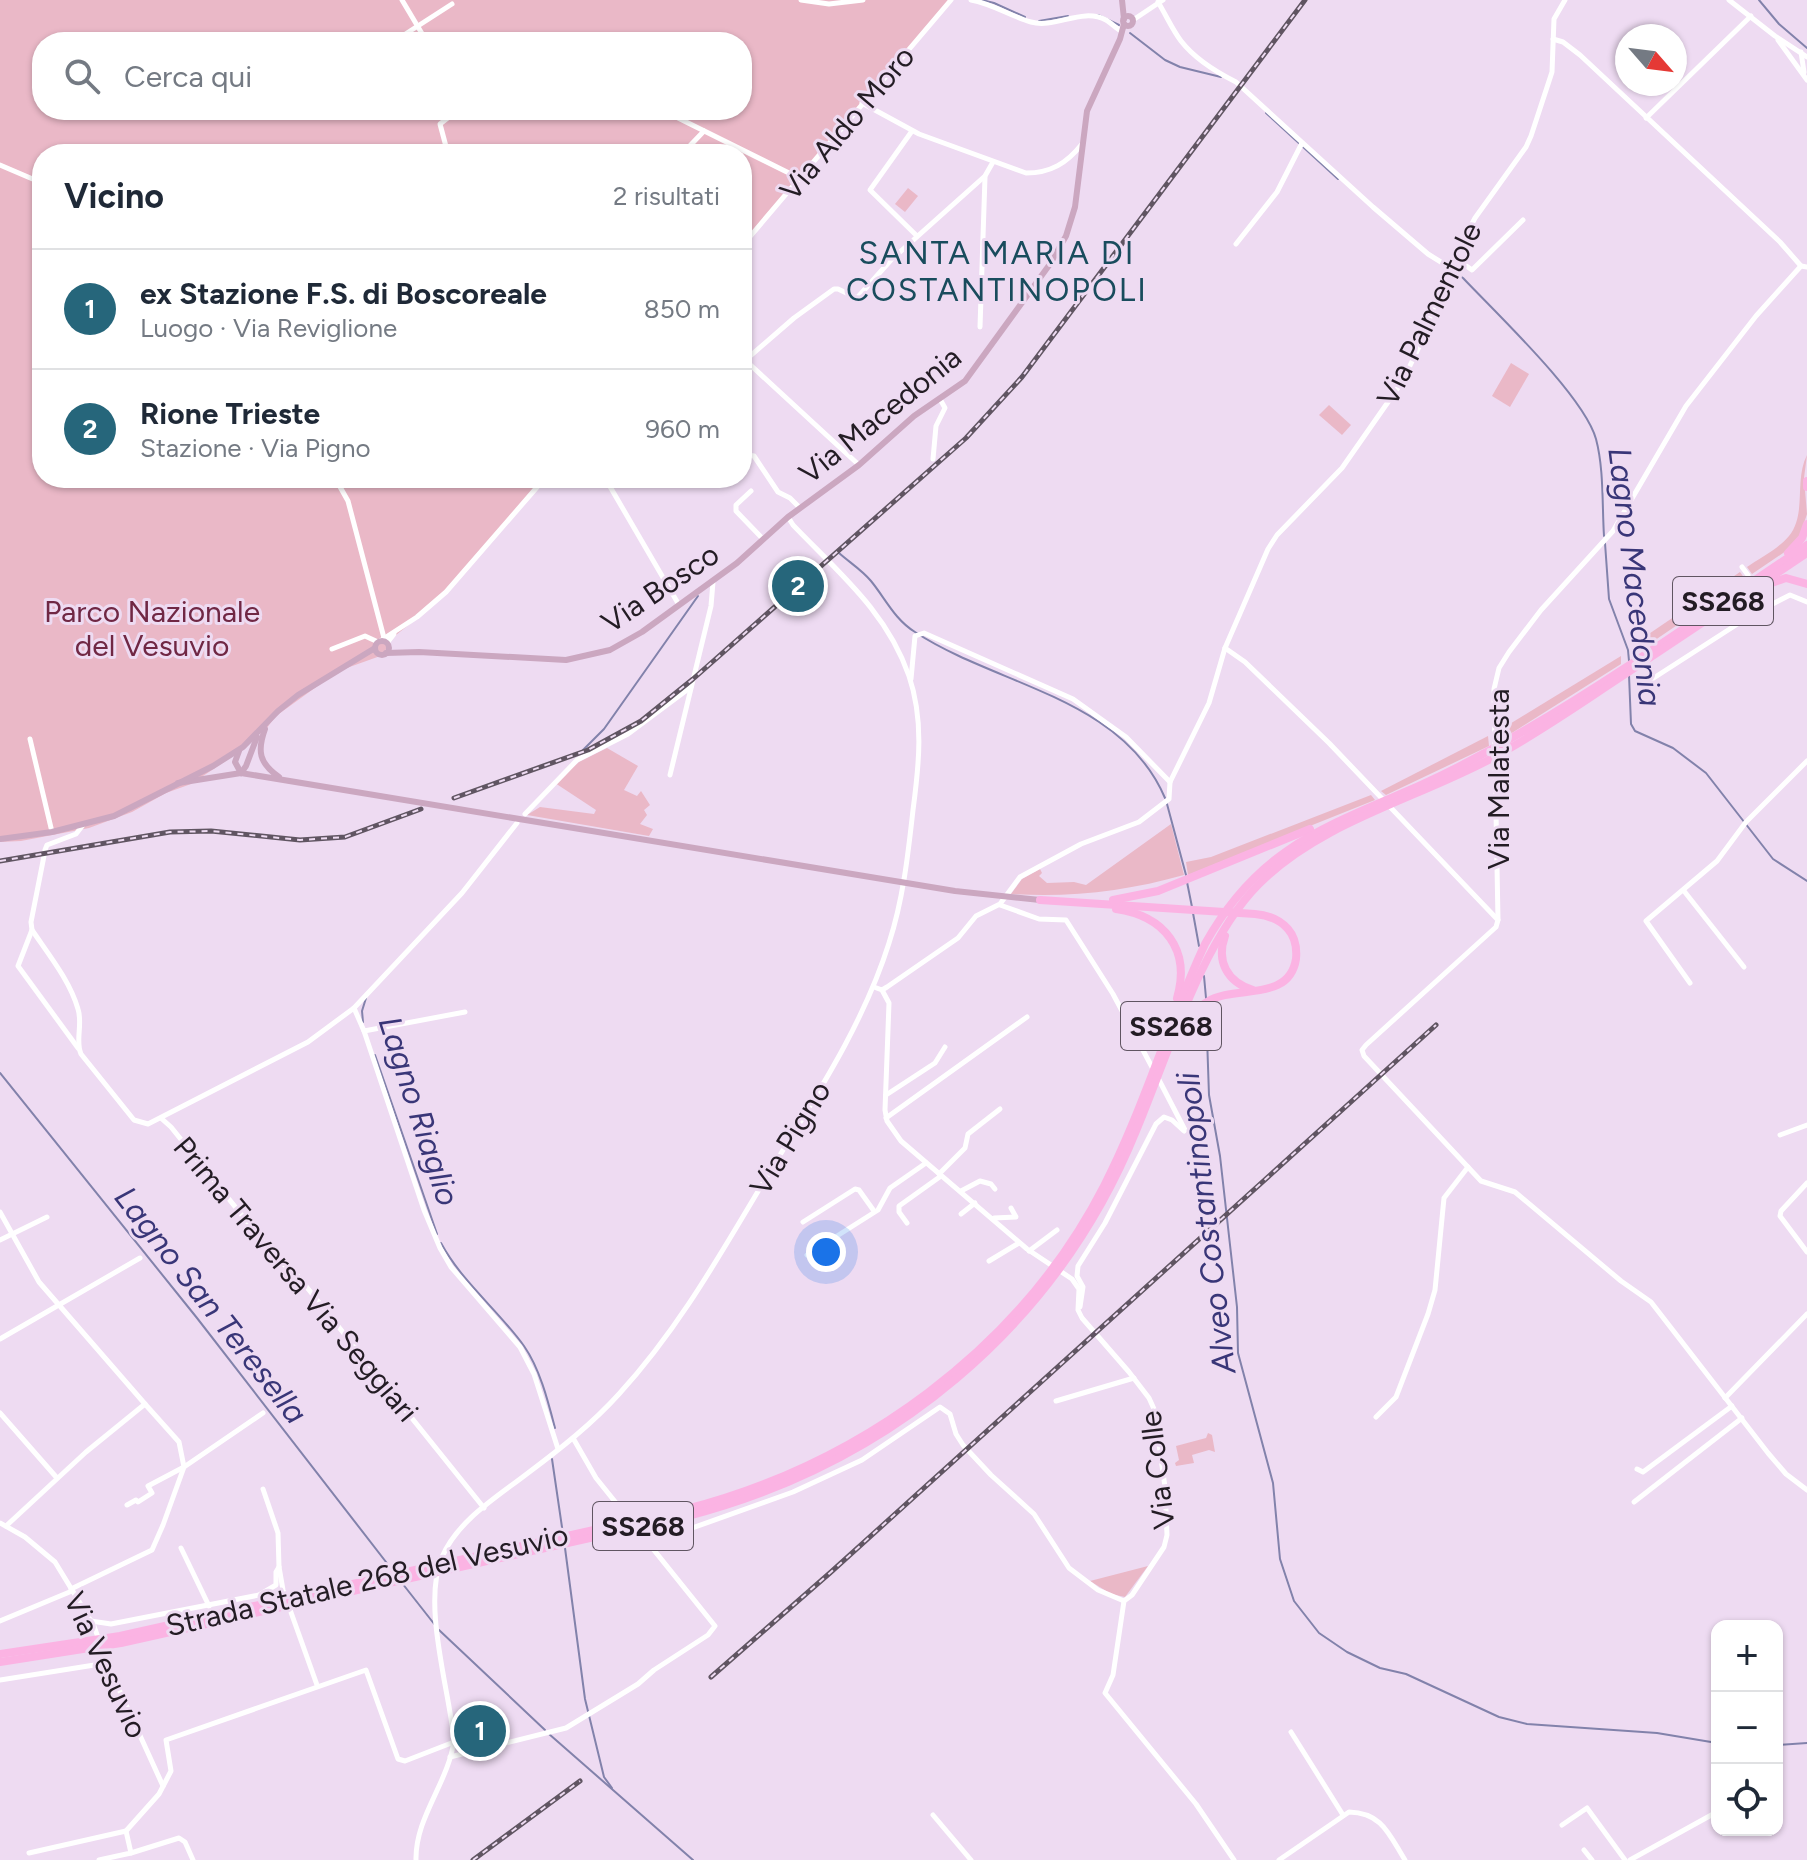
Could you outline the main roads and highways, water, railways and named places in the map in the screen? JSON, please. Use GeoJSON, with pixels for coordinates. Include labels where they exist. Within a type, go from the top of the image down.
{"type":"FeatureCollection","features":[{"type":"Feature","properties":{"kind":"highway","name":"SS268"},"geometry":{"type":"LineString","coordinates":[[1748,580],[1795,547],[1807,524]]}},
{"type":"Feature","properties":{"kind":"highway","name":"Strada Statale 268 del Vesuvio"},"geometry":{"type":"LineString","coordinates":[[1639,661],[1748,580],[1807,545]]}},
{"type":"Feature","properties":{"kind":"highway","name":"Strada Statale 268 del Vesuvio"},"geometry":{"type":"LineString","coordinates":[[0,1662],[121,1643],[684,1517],[764,1493],[828,1465],[903,1421],[993,1345],[1041,1292],[1079,1243],[1106,1199],[1155,1085],[1199,978],[1205,944],[1234,900],[1267,864],[1295,843],[1345,818],[1392,802],[1502,749],[1807,553]]}},
{"type":"Feature","properties":{"kind":"highway","name":"SS268"},"geometry":{"type":"LineString","coordinates":[[1707,619],[1776,581],[1796,579],[1807,584]]}},
{"type":"Feature","properties":{"kind":"highway","name":"Strada Statale 268 del Vesuvio"},"geometry":{"type":"LineString","coordinates":[[0,1654],[120,1636],[641,1520],[733,1496],[813,1464],[867,1435],[930,1391],[965,1361],[1016,1310],[1061,1255],[1092,1208],[1114,1164],[1202,960],[1241,905],[1273,871],[1314,842],[1380,807]]}},
{"type":"Feature","properties":{"kind":"highway"},"geometry":{"type":"LineString","coordinates":[[1040,900],[1126,899],[1193,877],[1345,818]]}},
{"type":"Feature","properties":{"kind":"highway"},"geometry":{"type":"LineString","coordinates":[[1257,991],[1243,987],[1229,976],[1221,952],[1234,920],[1273,871]]}},
{"type":"Feature","properties":{"kind":"highway"},"geometry":{"type":"LineString","coordinates":[[1040,900],[1263,915],[1286,927],[1295,942],[1296,960],[1288,977],[1273,988],[1228,994],[1202,1005],[1187,1023],[1155,1085]]}},
{"type":"Feature","properties":{"kind":"highway"},"geometry":{"type":"LineString","coordinates":[[1040,900],[1139,914],[1157,924],[1176,948],[1181,966],[1181,984],[1144,1094]]}},
{"type":"Feature","properties":{"kind":"main road","name":"Via Macedonia"},"geometry":{"type":"LineString","coordinates":[[788,517],[859,465],[914,416],[965,381],[1057,254],[1073,218],[1087,111],[1126,25],[1124,0]]}},
{"type":"Feature","properties":{"kind":"main road","name":"Via Bosco"},"geometry":{"type":"LineString","coordinates":[[0,839],[52,832],[114,816],[213,766],[243,747],[298,695],[385,643],[579,659],[610,650],[713,582],[788,517]]}},
{"type":"Feature","properties":{"kind":"main road"},"geometry":{"type":"LineString","coordinates":[[268,721],[259,750],[261,760],[282,779]]}},
{"type":"Feature","properties":{"kind":"main road","name":"Via Bosco"},"geometry":{"type":"LineString","coordinates":[[178,783],[241,773],[259,733]]}},
{"type":"Feature","properties":{"kind":"main road"},"geometry":{"type":"LineString","coordinates":[[243,747],[235,762],[241,773],[516,820],[525,816],[1000,900],[1040,900]]}},
{"type":"Feature","properties":{"kind":"waterway"},"geometry":{"type":"LineString","coordinates":[[982,0],[1025,17]]}},
{"type":"Feature","properties":{"kind":"waterway"},"geometry":{"type":"LineString","coordinates":[[1759,0],[1779,24],[1807,48]]}},
{"type":"Feature","properties":{"kind":"waterway"},"geometry":{"type":"LineString","coordinates":[[1098,15],[1119,25]]}},
{"type":"Feature","properties":{"kind":"waterway"},"geometry":{"type":"LineString","coordinates":[[1039,21],[1068,16]]}},
{"type":"Feature","properties":{"kind":"waterway","name":"Lagno Macedonia"},"geometry":{"type":"LineString","coordinates":[[1130,33],[1165,60],[1221,77]]}},
{"type":"Feature","properties":{"kind":"waterway","name":"Lagno Macedonia"},"geometry":{"type":"LineString","coordinates":[[1266,113],[1338,179]]}},
{"type":"Feature","properties":{"kind":"waterway","name":"Lagno Macedonia"},"geometry":{"type":"LineString","coordinates":[[1448,268],[1463,278],[1537,356],[1588,421],[1596,439],[1600,462],[1604,536]]}},
{"type":"Feature","properties":{"kind":"waterway","name":"Lagno Macedonia"},"geometry":{"type":"LineString","coordinates":[[1605,543],[1609,599],[1628,650],[1629,661]]}},
{"type":"Feature","properties":{"kind":"waterway","name":"Alveo Costantinopoli"},"geometry":{"type":"LineString","coordinates":[[839,553],[867,577],[896,615],[915,632],[983,667],[1055,697],[1089,715],[1119,737],[1145,764],[1165,798]]}},
{"type":"Feature","properties":{"kind":"waterway","name":"Lagno Riaglio"},"geometry":{"type":"LineString","coordinates":[[583,750],[604,729],[698,596]]}},
{"type":"Feature","properties":{"kind":"waterway","name":"Lagno Macedonia"},"geometry":{"type":"LineString","coordinates":[[1629,675],[1631,724],[1635,731],[1673,748],[1706,773],[1773,859],[1807,881]]}},
{"type":"Feature","properties":{"kind":"waterway","name":"Alveo Costantinopoli"},"geometry":{"type":"LineString","coordinates":[[1167,804],[1186,875]]}},
{"type":"Feature","properties":{"kind":"waterway","name":"Alveo Costantinopoli"},"geometry":{"type":"LineString","coordinates":[[1187,882],[1192,907]]}},
{"type":"Feature","properties":{"kind":"waterway","name":"Alveo Costantinopoli"},"geometry":{"type":"LineString","coordinates":[[1193,913],[1199,946]]}},
{"type":"Feature","properties":{"kind":"waterway","name":"Alveo Costantinopoli"},"geometry":{"type":"LineString","coordinates":[[1204,976],[1206,998]]}},
{"type":"Feature","properties":{"kind":"waterway","name":"Lagno Riaglio"},"geometry":{"type":"LineString","coordinates":[[363,1022],[366,998]]}},
{"type":"Feature","properties":{"kind":"waterway","name":"Alveo Costantinopoli"},"geometry":{"type":"LineString","coordinates":[[1206,1008],[1209,1095],[1220,1156],[1237,1307],[1238,1353],[1273,1483],[1280,1559],[1294,1601],[1319,1633],[1347,1652],[1380,1668],[1406,1674],[1499,1717],[1527,1724],[1657,1733],[1711,1742]]}},
{"type":"Feature","properties":{"kind":"waterway","name":"Lagno Riaglio"},"geometry":{"type":"LineString","coordinates":[[375,1055],[437,1234]]}},
{"type":"Feature","properties":{"kind":"waterway","name":"Lagno San Teresella"},"geometry":{"type":"LineString","coordinates":[[0,1073],[197,1318],[393,1571]]}},
{"type":"Feature","properties":{"kind":"waterway","name":"Lagno Riaglio"},"geometry":{"type":"LineString","coordinates":[[441,1243],[459,1270],[530,1355],[555,1428]]}},
{"type":"Feature","properties":{"kind":"waterway","name":"Lagno Riaglio"},"geometry":{"type":"LineString","coordinates":[[552,1459],[563,1534]]}},
{"type":"Feature","properties":{"kind":"waterway","name":"Lagno Riaglio"},"geometry":{"type":"LineString","coordinates":[[565,1548],[585,1699],[604,1777],[612,1788]]}},
{"type":"Feature","properties":{"kind":"waterway"},"geometry":{"type":"LineString","coordinates":[[402,1583],[435,1625]]}},
{"type":"Feature","properties":{"kind":"waterway"},"geometry":{"type":"LineString","coordinates":[[439,1630],[545,1730]]}},
{"type":"Feature","properties":{"kind":"waterway"},"geometry":{"type":"LineString","coordinates":[[549,1734],[693,1860]]}},
{"type":"Feature","properties":{"kind":"waterway","name":"Alveo Costantinopoli"},"geometry":{"type":"LineString","coordinates":[[1783,1745],[1807,1743]]}},
{"type":"Feature","properties":{"kind":"railway"},"geometry":{"type":"LineString","coordinates":[[454,798],[588,750],[641,721],[693,679],[966,438],[1022,377],[1305,0]]}},
{"type":"Feature","properties":{"kind":"railway"},"geometry":{"type":"LineString","coordinates":[[0,861],[170,832],[211,831],[300,840],[345,837],[421,809]]}},
{"type":"Feature","properties":{"kind":"railway"},"geometry":{"type":"LineString","coordinates":[[711,1677],[1436,1025]]}},
{"type":"Feature","properties":{"kind":"railway"},"geometry":{"type":"LineString","coordinates":[[473,1860],[580,1781]]}},
{"type":"Feature","properties":{"kind":"place","name":"Rione Trieste"},"geometry":{"type":"Point","coordinates":[798,586]}},
{"type":"Feature","properties":{"kind":"place","name":"ex Stazione F.S. di Boscoreale"},"geometry":{"type":"Point","coordinates":[480,1731]}},
{"type":"Feature","properties":{"kind":"district","name":"SANTA MARIA DI COSTANTINOPOLI"},"geometry":{"type":"Point","coordinates":[997,272]}},
{"type":"Feature","properties":{"kind":"park label","name":"Parco Nazionale del Vesuvio"},"geometry":{"type":"Point","coordinates":[152,628]}}]}
